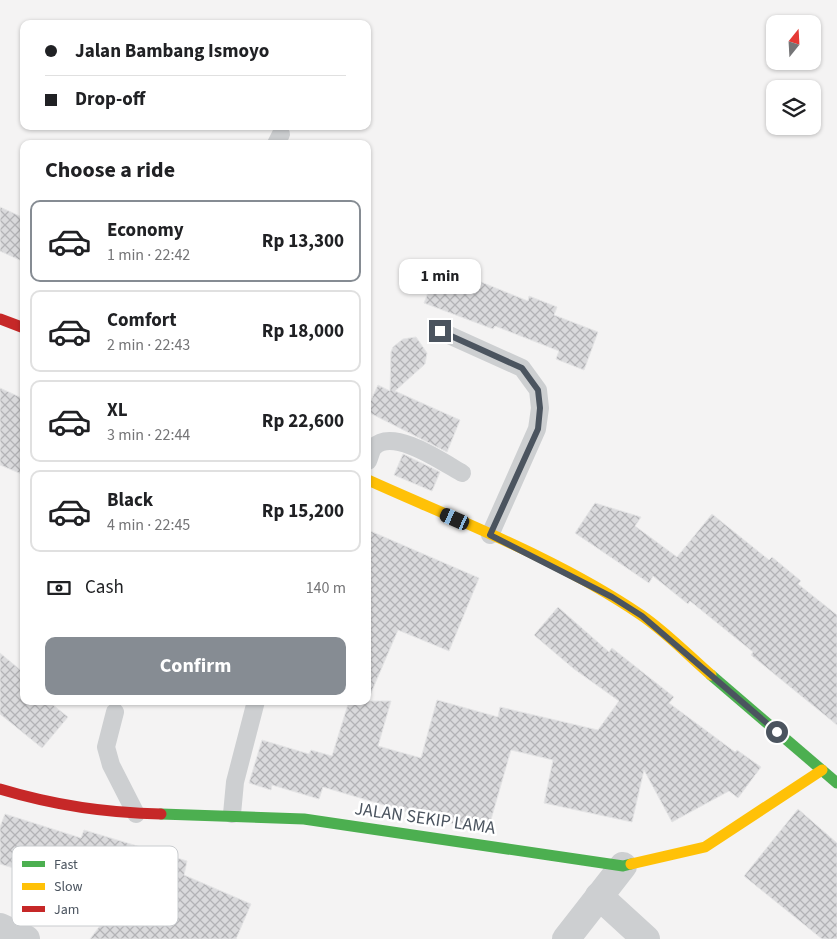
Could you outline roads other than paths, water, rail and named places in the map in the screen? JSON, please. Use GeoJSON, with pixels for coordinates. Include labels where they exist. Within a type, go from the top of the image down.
{"type":"FeatureCollection","features":[{"type":"Feature","properties":{"kind":"street"},"geometry":{"type":"LineString","coordinates":[[0,319],[20,326]]}},
{"type":"Feature","properties":{"kind":"street"},"geometry":{"type":"LineString","coordinates":[[371,481],[490,535],[605,593],[642,616],[837,784]]}},
{"type":"Feature","properties":{"kind":"street","name":"JALAN SEKIP LAMA"},"geometry":{"type":"LineString","coordinates":[[0,789],[31,801],[136,814],[232,814],[304,818],[623,866],[706,847],[822,770]]}},
{"type":"Feature","properties":{"kind":"street"},"geometry":{"type":"LineString","coordinates":[[566,939],[623,866]]}},
{"type":"Feature","properties":{"kind":"street"},"geometry":{"type":"LineString","coordinates":[[598,896],[646,939]]}},
{"type":"Feature","properties":{"kind":"street"},"geometry":{"type":"LineString","coordinates":[[0,927],[26,939]]}},
{"type":"Feature","properties":{"kind":"lane"},"geometry":{"type":"LineString","coordinates":[[440,331],[522,368],[538,390],[540,408],[538,429],[490,535]]}},
{"type":"Feature","properties":{"kind":"lane"},"geometry":{"type":"LineString","coordinates":[[371,454],[374,447],[383,441],[394,440],[409,444],[462,473]]}},
{"type":"Feature","properties":{"kind":"lane"},"geometry":{"type":"LineString","coordinates":[[232,814],[235,782],[255,705]]}},
{"type":"Feature","properties":{"kind":"lane"},"geometry":{"type":"LineString","coordinates":[[115,712],[106,747],[111,765],[136,814]]}}]}
